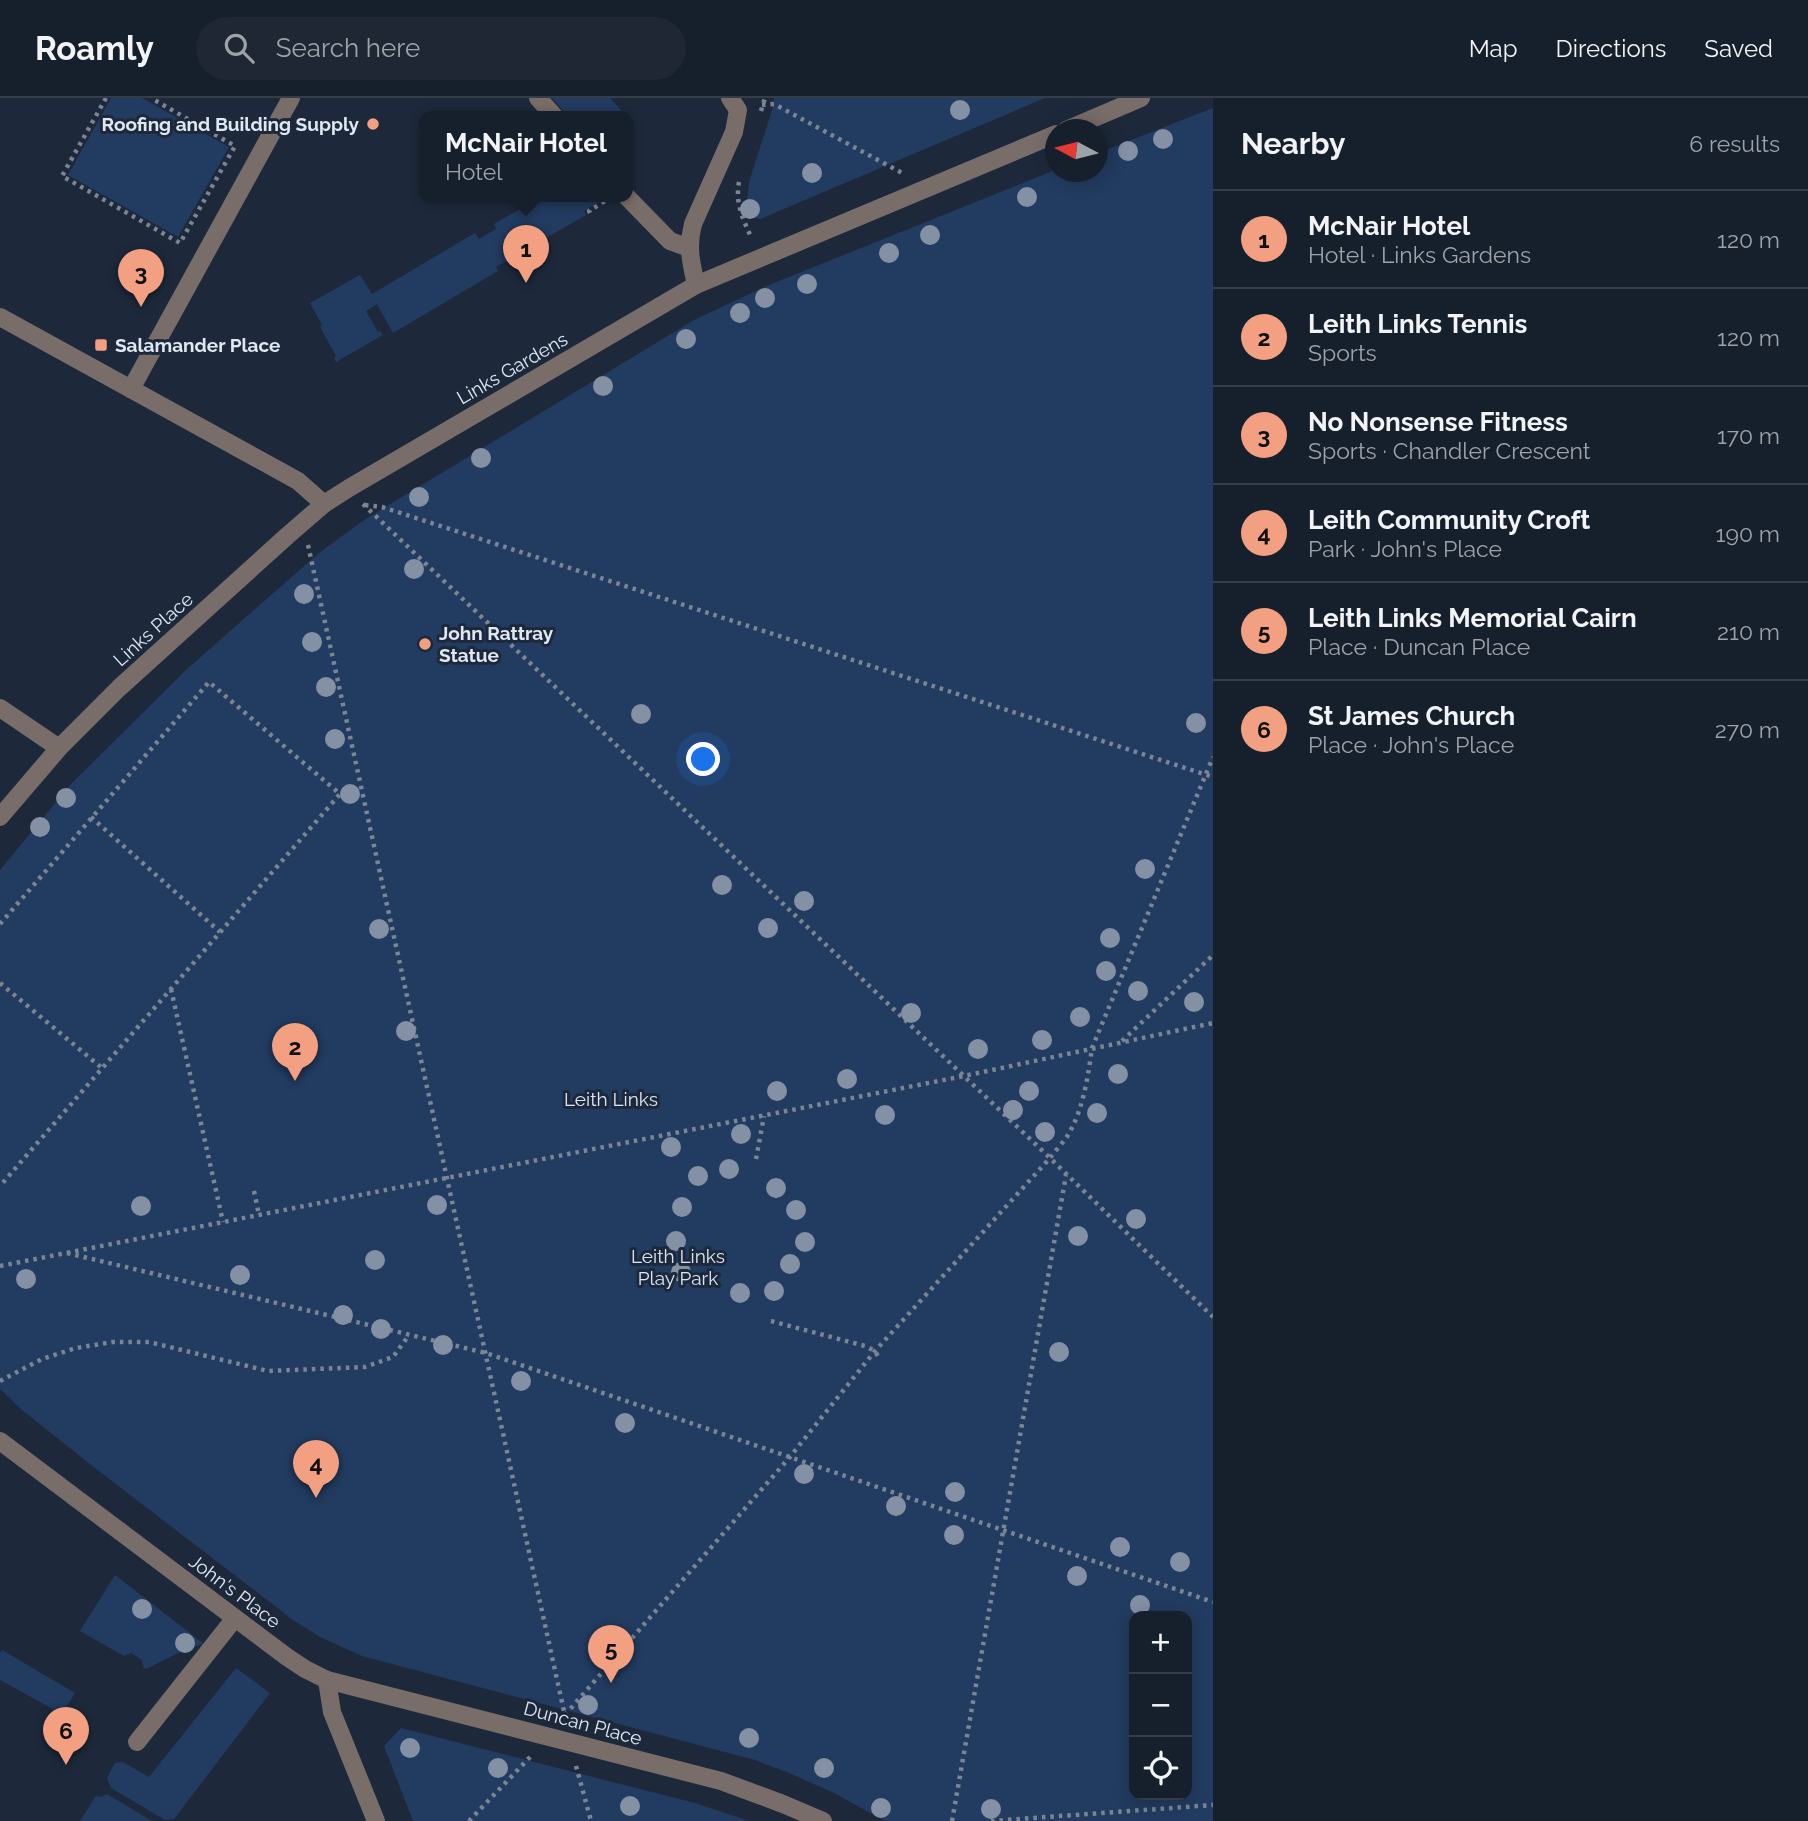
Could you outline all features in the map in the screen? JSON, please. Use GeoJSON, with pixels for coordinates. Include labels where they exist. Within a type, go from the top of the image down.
{"type":"FeatureCollection","features":[{"type":"Feature","properties":{"kind":"street"},"geometry":{"type":"LineString","coordinates":[[131,389],[291,98]]}},
{"type":"Feature","properties":{"kind":"street"},"geometry":{"type":"LineString","coordinates":[[1092,119],[1141,98]]}},
{"type":"Feature","properties":{"kind":"street"},"geometry":{"type":"LineString","coordinates":[[696,285],[689,248],[692,224],[734,132],[734,104]]}},
{"type":"Feature","properties":{"kind":"street","name":"Links Gardens"},"geometry":{"type":"LineString","coordinates":[[349,488],[696,285],[1045,138]]}},
{"type":"Feature","properties":{"kind":"street"},"geometry":{"type":"LineString","coordinates":[[632,202],[670,241],[689,248]]}},
{"type":"Feature","properties":{"kind":"street"},"geometry":{"type":"LineString","coordinates":[[0,317],[298,481],[324,504]]}},
{"type":"Feature","properties":{"kind":"street","name":"Links Place"},"geometry":{"type":"LineString","coordinates":[[0,817],[59,748],[119,688],[287,536],[324,504],[349,488]]}},
{"type":"Feature","properties":{"kind":"street"},"geometry":{"type":"LineString","coordinates":[[0,708],[59,748]]}},
{"type":"Feature","properties":{"kind":"street","name":"John's Place"},"geometry":{"type":"LineString","coordinates":[[0,1441],[305,1669],[327,1679]]}},
{"type":"Feature","properties":{"kind":"street"},"geometry":{"type":"LineString","coordinates":[[137,1742],[236,1618]]}},
{"type":"Feature","properties":{"kind":"street"},"geometry":{"type":"LineString","coordinates":[[327,1679],[332,1712],[376,1821]]}},
{"type":"Feature","properties":{"kind":"street","name":"Duncan Place"},"geometry":{"type":"LineString","coordinates":[[327,1679],[721,1781],[823,1821]]}},
{"type":"Feature","properties":{"kind":"path"},"geometry":{"type":"LineString","coordinates":[[106,98],[62,176],[180,243],[235,145],[151,98]]}},
{"type":"Feature","properties":{"kind":"path"},"geometry":{"type":"LineString","coordinates":[[760,116],[765,98]]}},
{"type":"Feature","properties":{"kind":"path"},"geometry":{"type":"LineString","coordinates":[[734,104],[774,104],[927,188]]}},
{"type":"Feature","properties":{"kind":"path"},"geometry":{"type":"LineString","coordinates":[[741,172],[737,191],[738,207],[759,258]]}},
{"type":"Feature","properties":{"kind":"path"},"geometry":{"type":"LineString","coordinates":[[590,213],[589,211],[604,202]]}},
{"type":"Feature","properties":{"kind":"path"},"geometry":{"type":"LineString","coordinates":[[349,488],[1067,1174],[1213,1317]]}},
{"type":"Feature","properties":{"kind":"path"},"geometry":{"type":"LineString","coordinates":[[364,505],[382,507],[1213,777]]}},
{"type":"Feature","properties":{"kind":"path"},"geometry":{"type":"LineString","coordinates":[[308,545],[565,1716],[789,1458],[875,1351],[1067,1136],[1089,1074],[1092,1048],[1213,757]]}},
{"type":"Feature","properties":{"kind":"path"},"geometry":{"type":"LineString","coordinates":[[0,923],[209,682],[340,794],[0,1186]]}},
{"type":"Feature","properties":{"kind":"path"},"geometry":{"type":"LineString","coordinates":[[91,817],[220,932]]}},
{"type":"Feature","properties":{"kind":"path"},"geometry":{"type":"LineString","coordinates":[[1121,1042],[1213,955]]}},
{"type":"Feature","properties":{"kind":"path"},"geometry":{"type":"LineString","coordinates":[[0,983],[102,1068]]}},
{"type":"Feature","properties":{"kind":"path"},"geometry":{"type":"LineString","coordinates":[[171,989],[223,1222]]}},
{"type":"Feature","properties":{"kind":"path"},"geometry":{"type":"LineString","coordinates":[[0,1266],[964,1076],[1213,1023]]}},
{"type":"Feature","properties":{"kind":"path"},"geometry":{"type":"LineString","coordinates":[[756,1159],[764,1116]]}},
{"type":"Feature","properties":{"kind":"path"},"geometry":{"type":"LineString","coordinates":[[952,1821],[1067,1174]]}},
{"type":"Feature","properties":{"kind":"path"},"geometry":{"type":"LineString","coordinates":[[254,1191],[259,1215]]}},
{"type":"Feature","properties":{"kind":"path"},"geometry":{"type":"LineString","coordinates":[[64,1252],[486,1353],[1213,1602]]}},
{"type":"Feature","properties":{"kind":"path"},"geometry":{"type":"LineString","coordinates":[[771,1321],[866,1346],[875,1351],[879,1358]]}},
{"type":"Feature","properties":{"kind":"path"},"geometry":{"type":"LineString","coordinates":[[0,1381],[42,1359],[76,1348],[113,1342],[149,1342],[268,1371],[365,1367],[393,1357],[409,1335]]}},
{"type":"Feature","properties":{"kind":"path"},"geometry":{"type":"LineString","coordinates":[[469,1821],[530,1756],[542,1758]]}},
{"type":"Feature","properties":{"kind":"path"},"geometry":{"type":"LineString","coordinates":[[565,1763],[576,1765],[591,1821]]}},
{"type":"Feature","properties":{"kind":"path"},"geometry":{"type":"LineString","coordinates":[[991,1821],[1213,1805]]}},
{"type":"Feature","properties":{"kind":"green space"},"geometry":{"type":"Polygon","coordinates":[[[111,98],[142,98],[229,147],[178,237],[68,175],[111,98]]]}},
{"type":"Feature","properties":{"kind":"green space"},"geometry":{"type":"Polygon","coordinates":[[[552,98],[610,98],[622,111],[564,111],[552,98]]]}},
{"type":"Feature","properties":{"kind":"green space"},"geometry":{"type":"Polygon","coordinates":[[[774,98],[1045,98],[760,219],[751,217],[746,209],[749,182],[774,98]]]}},
{"type":"Feature","properties":{"kind":"green space","name":"Leith Links"},"geometry":{"type":"Polygon","coordinates":[[[1213,108],[1213,1821],[885,1821],[834,1793],[755,1760],[362,1656],[320,1637],[293,1620],[95,1468],[0,1389],[0,870],[71,784],[187,669],[319,553],[364,520],[694,320],[769,285],[1045,174],[1045,182],[1108,182],[1108,149],[1213,108]]]}},
{"type":"Feature","properties":{"kind":"green space"},"geometry":{"type":"Polygon","coordinates":[[[532,202],[599,202],[584,211],[586,215],[527,249],[524,245],[510,253],[513,258],[496,267],[498,271],[393,333],[377,304],[366,311],[378,332],[383,335],[336,362],[336,356],[310,303],[360,275],[372,294],[475,233],[479,239],[496,229],[494,224],[532,202]]]}},
{"type":"Feature","properties":{"kind":"green space"},"geometry":{"type":"Polygon","coordinates":[[[115,1575],[204,1644],[186,1649],[146,1669],[142,1660],[131,1653],[124,1656],[80,1631],[115,1575]]]}},
{"type":"Feature","properties":{"kind":"green space"},"geometry":{"type":"Polygon","coordinates":[[[2,1650],[75,1693],[62,1714],[0,1680],[2,1650]]]}},
{"type":"Feature","properties":{"kind":"green space"},"geometry":{"type":"Polygon","coordinates":[[[236,1668],[270,1693],[174,1819],[165,1820],[111,1788],[107,1778],[115,1763],[123,1762],[149,1777],[236,1668]]]}},
{"type":"Feature","properties":{"kind":"green space"},"geometry":{"type":"Polygon","coordinates":[[[401,1728],[695,1803],[749,1821],[413,1821],[384,1746],[401,1728]]]}},
{"type":"Feature","properties":{"kind":"green space"},"geometry":{"type":"Polygon","coordinates":[[[107,1794],[152,1821],[80,1821],[96,1796],[107,1794]]]}},
{"type":"Feature","properties":{"kind":"place","name":"Roofing and Building Supply"},"geometry":{"type":"Point","coordinates":[373,124]}},
{"type":"Feature","properties":{"kind":"place","name":"McNair Hotel"},"geometry":{"type":"Point","coordinates":[526,283]}},
{"type":"Feature","properties":{"kind":"place","name":"No Nonsense Fitness"},"geometry":{"type":"Point","coordinates":[141,307]}},
{"type":"Feature","properties":{"kind":"place","name":"Salamander Place"},"geometry":{"type":"Point","coordinates":[101,345]}},
{"type":"Feature","properties":{"kind":"place","name":"John Rattray Statue"},"geometry":{"type":"Point","coordinates":[425,644]}},
{"type":"Feature","properties":{"kind":"place","name":"Leith Links Tennis"},"geometry":{"type":"Point","coordinates":[295,1081]}},
{"type":"Feature","properties":{"kind":"place","name":"Leith Community Croft"},"geometry":{"type":"Point","coordinates":[316,1498]}},
{"type":"Feature","properties":{"kind":"place","name":"Leith Links Memorial Cairn"},"geometry":{"type":"Point","coordinates":[611,1683]}},
{"type":"Feature","properties":{"kind":"place","name":"St James Church"},"geometry":{"type":"Point","coordinates":[66,1765]}},
{"type":"Feature","properties":{"kind":"park label","name":"Leith Links Play Park"},"geometry":{"type":"Point","coordinates":[678,1267]}}]}
